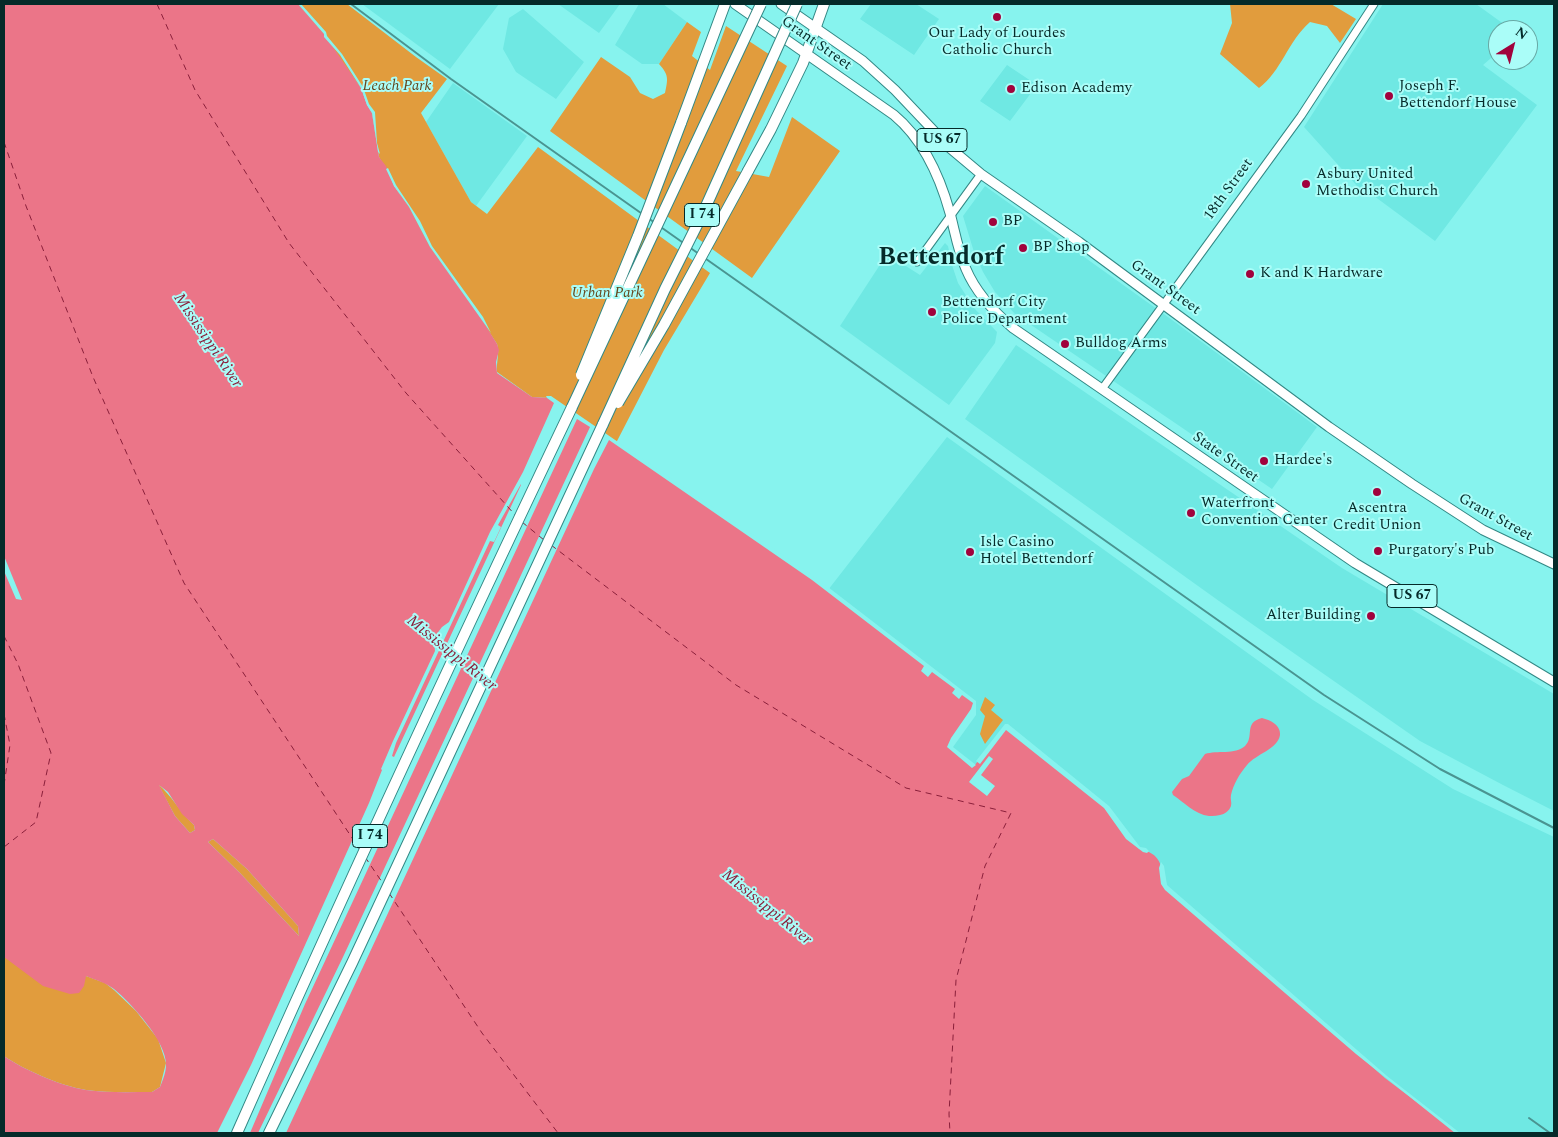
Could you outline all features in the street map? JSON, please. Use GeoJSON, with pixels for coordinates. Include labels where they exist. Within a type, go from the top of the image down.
{"type":"FeatureCollection","features":[{"type":"Feature","properties":{"kind":"highway"},"geometry":{"type":"LineString","coordinates":[[572,407],[586,359],[635,245],[725,4]]}},
{"type":"Feature","properties":{"kind":"highway","name":"I 74"},"geometry":{"type":"LineString","coordinates":[[237,1133],[399,774],[761,4]]}},
{"type":"Feature","properties":{"kind":"highway","name":"I 74"},"geometry":{"type":"LineString","coordinates":[[269,1133],[352,963],[665,289],[702,216],[798,4]]}},
{"type":"Feature","properties":{"kind":"highway"},"geometry":{"type":"LineString","coordinates":[[603,424],[639,369],[776,121],[807,55],[824,4]]}},
{"type":"Feature","properties":{"kind":"highway"},"geometry":{"type":"LineString","coordinates":[[276,1133],[289,1092]]}},
{"type":"Feature","properties":{"kind":"main road","name":"Grant Street"},"geometry":{"type":"LineString","coordinates":[[735,4],[901,122],[922,147],[936,171],[950,216]]}},
{"type":"Feature","properties":{"kind":"main road","name":"Grant Street"},"geometry":{"type":"LineString","coordinates":[[781,4],[872,69],[895,90],[950,148],[981,174],[1079,242],[1329,426],[1412,484],[1484,530],[1554,564]]}},
{"type":"Feature","properties":{"kind":"main road","name":"State Street"},"geometry":{"type":"LineString","coordinates":[[950,216],[962,257],[973,283],[989,305],[1013,328],[1355,563],[1554,682]]}},
{"type":"Feature","properties":{"kind":"street","name":"18th Street"},"geometry":{"type":"LineString","coordinates":[[1102,390],[1301,116],[1374,4]]}},
{"type":"Feature","properties":{"kind":"street"},"geometry":{"type":"LineString","coordinates":[[917,262],[981,174]]}},
{"type":"Feature","properties":{"kind":"shaded area"},"geometry":{"type":"Polygon","coordinates":[[[362,4],[499,4],[450,69],[362,4]]]}},
{"type":"Feature","properties":{"kind":"shaded area"},"geometry":{"type":"Polygon","coordinates":[[[558,4],[620,4],[599,33],[558,4]]]}},
{"type":"Feature","properties":{"kind":"shaded area"},"geometry":{"type":"Polygon","coordinates":[[[639,4],[663,4],[687,22],[659,64],[642,64],[615,45],[639,4]]]}},
{"type":"Feature","properties":{"kind":"shaded area"},"geometry":{"type":"Polygon","coordinates":[[[871,4],[916,4],[939,19],[914,55],[860,19],[871,4]]]}},
{"type":"Feature","properties":{"kind":"shaded area"},"geometry":{"type":"Polygon","coordinates":[[[1383,4],[1476,4],[1498,20],[1488,20],[1488,61],[1483,65],[1537,105],[1435,241],[1374,196],[1367,197],[1304,127],[1383,4]]]}},
{"type":"Feature","properties":{"kind":"shaded area"},"geometry":{"type":"Polygon","coordinates":[[[523,9],[584,62],[556,99],[516,72],[503,49],[509,18],[523,9]]]}},
{"type":"Feature","properties":{"kind":"shaded area"},"geometry":{"type":"Polygon","coordinates":[[[1007,65],[1037,85],[1010,121],[980,101],[1007,65]]]}},
{"type":"Feature","properties":{"kind":"shaded area"},"geometry":{"type":"Polygon","coordinates":[[[453,83],[527,136],[476,206],[471,202],[426,122],[453,83]]]}},
{"type":"Feature","properties":{"kind":"shaded area"},"geometry":{"type":"Polygon","coordinates":[[[985,186],[1317,427],[1272,489],[1015,314],[995,292],[983,272],[974,252],[963,216],[985,186]]]}},
{"type":"Feature","properties":{"kind":"shaded area"},"geometry":{"type":"Polygon","coordinates":[[[945,243],[948,246],[958,283],[974,308],[997,332],[995,343],[949,405],[840,326],[887,254],[920,275],[945,243]]]}},
{"type":"Feature","properties":{"kind":"shaded area"},"geometry":{"type":"Polygon","coordinates":[[[1016,345],[1342,568],[1554,694],[1554,811],[1420,741],[1219,601],[965,419],[1016,345]]]}},
{"type":"Feature","properties":{"kind":"shaded area"},"geometry":{"type":"Polygon","coordinates":[[[947,437],[1313,700],[1453,789],[1554,837],[1554,1133],[1458,1133],[1385,1078],[1173,894],[1107,808],[1003,730],[975,767],[950,747],[828,590],[947,437]]]}},
{"type":"Feature","properties":{"kind":"green space","name":"Urban Park"},"geometry":{"type":"Polygon","coordinates":[[[298,4],[347,4],[447,79],[421,113],[471,202],[487,214],[538,147],[710,273],[664,350],[616,443],[550,398],[532,397],[497,372],[497,344],[473,307],[477,335],[379,157],[372,113],[361,88],[298,4]]]}},
{"type":"Feature","properties":{"kind":"green space"},"geometry":{"type":"Polygon","coordinates":[[[1230,4],[1331,4],[1356,19],[1340,43],[1327,26],[1310,22],[1296,38],[1273,74],[1259,88],[1220,54],[1232,23],[1230,4]]]}},
{"type":"Feature","properties":{"kind":"green space"},"geometry":{"type":"Polygon","coordinates":[[[687,22],[701,32],[692,56],[710,70],[726,26],[787,66],[736,171],[769,177],[792,117],[840,151],[752,278],[550,131],[601,57],[630,77],[640,93],[653,99],[665,93],[667,77],[659,64],[687,22]]]}},
{"type":"Feature","properties":{"kind":"green space"},"geometry":{"type":"Polygon","coordinates":[[[985,697],[995,705],[991,710],[1003,720],[985,744],[980,734],[985,716],[980,710],[985,697]]]}},
{"type":"Feature","properties":{"kind":"green space"},"geometry":{"type":"Polygon","coordinates":[[[158,784],[194,825],[195,830],[190,833],[175,816],[158,784]]]}},
{"type":"Feature","properties":{"kind":"green space"},"geometry":{"type":"Polygon","coordinates":[[[213,839],[247,869],[298,926],[299,936],[208,842],[213,839]]]}},
{"type":"Feature","properties":{"kind":"green space"},"geometry":{"type":"Polygon","coordinates":[[[4,918],[86,976],[105,983],[136,1011],[158,1039],[166,1063],[160,1087],[152,1092],[86,1090],[43,1077],[4,1056],[4,918]]]}},
{"type":"Feature","properties":{"kind":"water","name":"Mississippi River"},"geometry":{"type":"Polygon","coordinates":[[[4,4],[298,4],[324,34],[361,88],[372,113],[379,157],[386,166],[394,186],[409,207],[430,247],[481,318],[497,344],[499,350],[496,362],[497,373],[532,397],[550,398],[813,579],[974,702],[974,714],[950,747],[974,766],[1007,726],[1107,808],[1139,849],[1156,857],[1163,872],[1165,886],[1385,1078],[1458,1133],[4,1133],[4,1056],[43,1077],[76,1088],[102,1092],[152,1092],[160,1087],[166,1065],[161,1045],[147,1024],[121,995],[111,987],[86,976],[84,986],[79,993],[70,994],[43,986],[4,957],[4,571],[16,599],[22,600],[4,556],[4,4]],[[159,785],[175,816],[190,833],[195,830],[194,825],[182,814],[168,792],[159,785]],[[213,839],[208,842],[299,936],[298,926],[247,869],[213,839]]]}},
{"type":"Feature","properties":{"kind":"water"},"geometry":{"type":"Polygon","coordinates":[[[1262,718],[1277,726],[1280,735],[1275,744],[1251,761],[1237,779],[1231,796],[1231,806],[1227,812],[1222,815],[1206,816],[1173,795],[1172,792],[1182,779],[1189,776],[1205,754],[1241,749],[1248,742],[1253,723],[1262,718]]]}},
{"type":"Feature","properties":{"kind":"pier"},"geometry":{"type":"Polygon","coordinates":[[[298,4],[301,4],[326,32],[363,87],[369,104],[375,112],[377,143],[380,154],[378,152],[372,113],[361,88],[340,55],[298,4]]]}},
{"type":"Feature","properties":{"kind":"pier"},"geometry":{"type":"Polygon","coordinates":[[[388,168],[396,185],[420,221],[432,246],[483,317],[491,333],[430,247],[409,207],[394,186],[386,169],[388,168]]]}},
{"type":"Feature","properties":{"kind":"pier"},"geometry":{"type":"Polygon","coordinates":[[[546,396],[551,396],[815,577],[976,701],[976,715],[953,747],[976,765],[972,768],[947,747],[973,703],[962,695],[959,699],[952,693],[955,689],[932,672],[928,677],[921,671],[924,666],[812,580],[609,440],[286,1133],[258,1133],[343,957],[590,427],[577,419],[305,1004],[250,1133],[217,1133],[251,1065],[369,803],[393,741],[435,651],[434,641],[436,635],[449,622],[490,532],[523,472],[554,403],[546,396]],[[521,485],[498,525],[501,527],[494,542],[490,541],[396,743],[392,756],[394,757],[521,485]]]}},
{"type":"Feature","properties":{"kind":"pier"},"geometry":{"type":"Polygon","coordinates":[[[1005,724],[1008,724],[1109,806],[1140,847],[1146,848],[1149,851],[1147,853],[1143,852],[1126,839],[1104,808],[1006,730],[980,764],[976,761],[1005,724]]]}},
{"type":"Feature","properties":{"kind":"pier"},"geometry":{"type":"Polygon","coordinates":[[[989,756],[993,759],[981,775],[995,786],[987,796],[969,782],[989,756]]]}},
{"type":"Feature","properties":{"kind":"pier"},"geometry":{"type":"Polygon","coordinates":[[[1161,862],[1164,866],[1167,885],[1387,1076],[1460,1133],[1455,1133],[1356,1054],[1165,890],[1161,884],[1159,868],[1161,862]]]}},
{"type":"Feature","properties":{"kind":"ferry route"},"geometry":{"type":"LineString","coordinates":[[157,4],[195,90],[289,243],[406,393],[516,516]]}},
{"type":"Feature","properties":{"kind":"ferry route"},"geometry":{"type":"LineString","coordinates":[[4,142],[26,206],[93,377],[184,583],[360,850]]}},
{"type":"Feature","properties":{"kind":"ferry route"},"geometry":{"type":"LineString","coordinates":[[522,522],[544,540]]}},
{"type":"Feature","properties":{"kind":"ferry route"},"geometry":{"type":"LineString","coordinates":[[551,545],[736,685],[906,788],[1011,813],[985,866],[956,980],[949,1114],[950,1133]]}},
{"type":"Feature","properties":{"kind":"ferry route"},"geometry":{"type":"LineString","coordinates":[[4,636],[18,664],[51,753],[36,822],[4,847]]}},
{"type":"Feature","properties":{"kind":"ferry route"},"geometry":{"type":"LineString","coordinates":[[4,714],[10,745],[4,785]]}},
{"type":"Feature","properties":{"kind":"ferry route"},"geometry":{"type":"LineString","coordinates":[[365,857],[384,885]]}},
{"type":"Feature","properties":{"kind":"ferry route"},"geometry":{"type":"LineString","coordinates":[[389,893],[482,1033],[558,1133]]}},
{"type":"Feature","properties":{"kind":"railway"},"geometry":{"type":"LineString","coordinates":[[351,4],[451,79],[1324,695],[1440,769],[1554,828]]}},
{"type":"Feature","properties":{"kind":"railway"},"geometry":{"type":"LineString","coordinates":[[1529,1118],[1550,1133]]}},
{"type":"Feature","properties":{"kind":"place","name":"Our Lady of Lourdes Catholic Church"},"geometry":{"type":"Point","coordinates":[997,17]}},
{"type":"Feature","properties":{"kind":"place","name":"Edison Academy"},"geometry":{"type":"Point","coordinates":[1011,89]}},
{"type":"Feature","properties":{"kind":"place","name":"Joseph F. Bettendorf House"},"geometry":{"type":"Point","coordinates":[1389,96]}},
{"type":"Feature","properties":{"kind":"place","name":"Asbury United Methodist Church"},"geometry":{"type":"Point","coordinates":[1306,184]}},
{"type":"Feature","properties":{"kind":"place","name":"BP"},"geometry":{"type":"Point","coordinates":[993,222]}},
{"type":"Feature","properties":{"kind":"place","name":"BP Shop"},"geometry":{"type":"Point","coordinates":[1023,248]}},
{"type":"Feature","properties":{"kind":"place","name":"K and K Hardware"},"geometry":{"type":"Point","coordinates":[1250,274]}},
{"type":"Feature","properties":{"kind":"place","name":"Bettendorf City Police Department"},"geometry":{"type":"Point","coordinates":[932,312]}},
{"type":"Feature","properties":{"kind":"place","name":"Bulldog Arms"},"geometry":{"type":"Point","coordinates":[1065,344]}},
{"type":"Feature","properties":{"kind":"place","name":"Hardee's"},"geometry":{"type":"Point","coordinates":[1264,461]}},
{"type":"Feature","properties":{"kind":"place","name":"Ascentra Credit Union"},"geometry":{"type":"Point","coordinates":[1377,492]}},
{"type":"Feature","properties":{"kind":"place","name":"Waterfront Convention Center"},"geometry":{"type":"Point","coordinates":[1191,513]}},
{"type":"Feature","properties":{"kind":"place","name":"Purgatory's Pub"},"geometry":{"type":"Point","coordinates":[1378,551]}},
{"type":"Feature","properties":{"kind":"place","name":"Isle Casino Hotel Bettendorf"},"geometry":{"type":"Point","coordinates":[970,552]}},
{"type":"Feature","properties":{"kind":"place","name":"Alter Building"},"geometry":{"type":"Point","coordinates":[1371,616]}},
{"type":"Feature","properties":{"kind":"district","name":"Bettendorf"},"geometry":{"type":"Point","coordinates":[941,259]}},
{"type":"Feature","properties":{"kind":"park label","name":"Leach Park"},"geometry":{"type":"Point","coordinates":[397,87]}}]}
